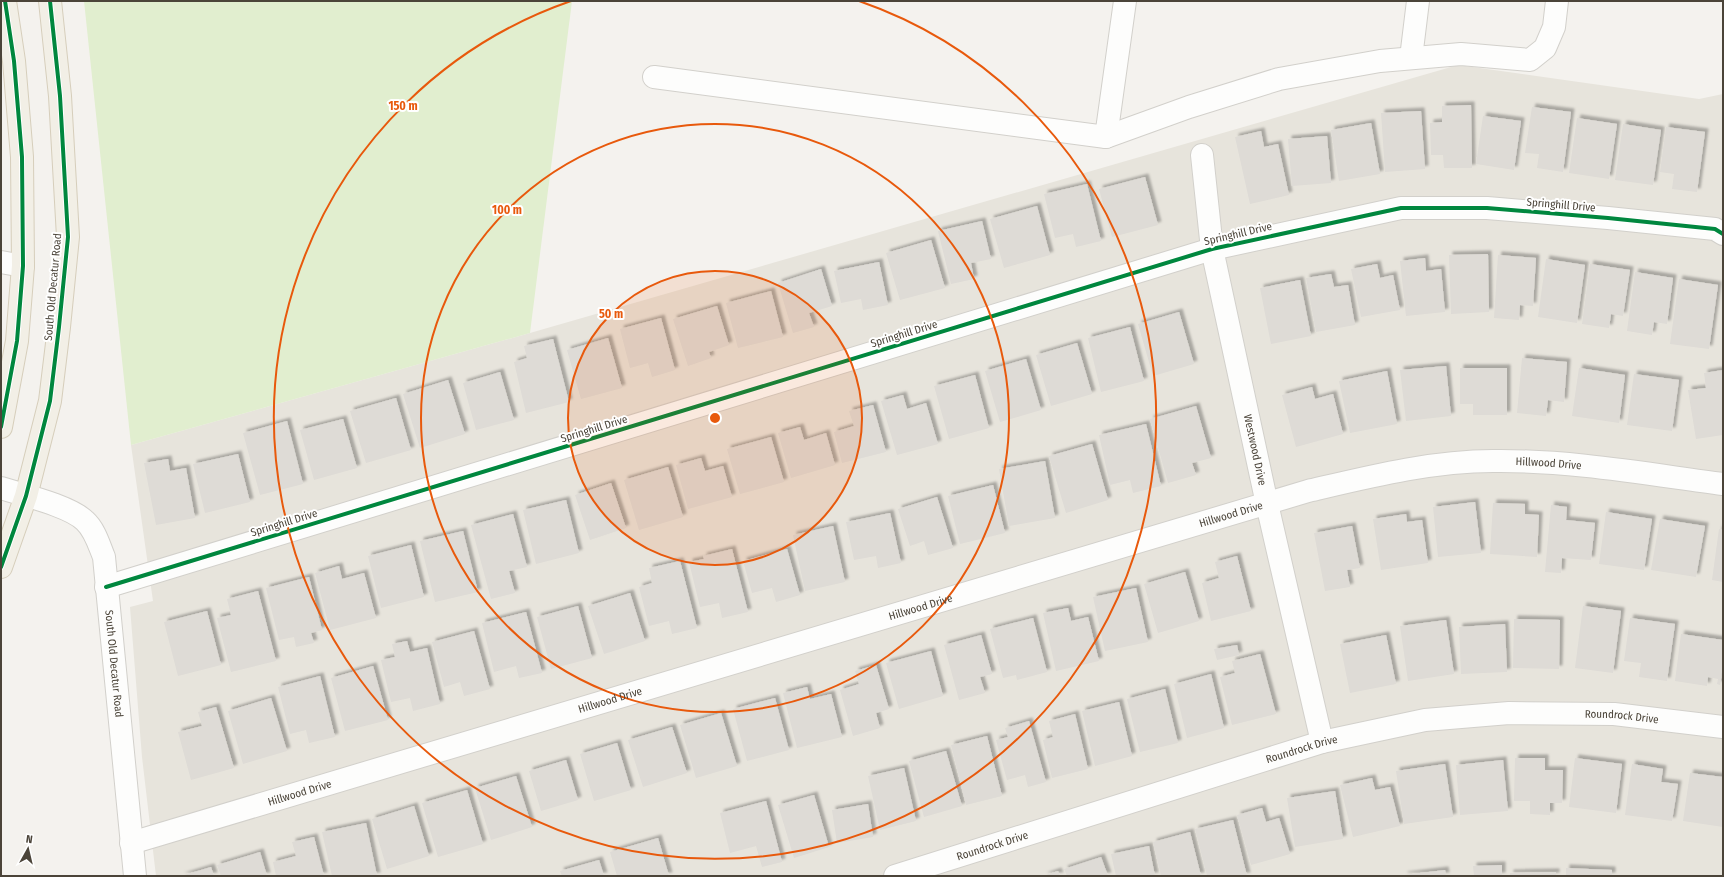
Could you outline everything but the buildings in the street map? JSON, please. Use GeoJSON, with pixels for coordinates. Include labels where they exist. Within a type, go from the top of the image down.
{"type":"FeatureCollection","features":[{"type":"Feature","properties":{"kind":"main road"},"geometry":{"type":"LineString","coordinates":[[1,426],[17,341],[23,266],[22,157],[14,61],[5,1]]}},
{"type":"Feature","properties":{"kind":"main road","name":"South Old Decatur Road"},"geometry":{"type":"LineString","coordinates":[[1,568],[26,496],[50,400],[60,327],[68,237],[60,96],[50,1]]}},
{"type":"Feature","properties":{"kind":"street"},"geometry":{"type":"LineString","coordinates":[[1106,137],[1126,1]]}},
{"type":"Feature","properties":{"kind":"street"},"geometry":{"type":"LineString","coordinates":[[1411,58],[1418,1]]}},
{"type":"Feature","properties":{"kind":"street"},"geometry":{"type":"LineString","coordinates":[[654,77],[1106,137],[1189,107],[1279,79],[1380,61],[1461,54],[1530,60],[1545,48],[1554,28],[1557,1]]}},
{"type":"Feature","properties":{"kind":"street","name":"Westwood Drive"},"geometry":{"type":"LineString","coordinates":[[1202,154],[1212,249],[1267,504],[1322,742]]}},
{"type":"Feature","properties":{"kind":"street","name":"Springhill Drive"},"geometry":{"type":"LineString","coordinates":[[106,588],[1212,249],[1401,208],[1502,209],[1715,229],[1723,234]]}},
{"type":"Feature","properties":{"kind":"street"},"geometry":{"type":"LineString","coordinates":[[1,262],[23,266]]}},
{"type":"Feature","properties":{"kind":"street","name":"Hillwood Drive"},"geometry":{"type":"LineString","coordinates":[[131,843],[1308,491],[1375,476],[1437,465],[1485,461],[1545,462],[1723,484]]}},
{"type":"Feature","properties":{"kind":"street"},"geometry":{"type":"LineString","coordinates":[[1,488],[26,496]]}},
{"type":"Feature","properties":{"kind":"street","name":"South Old Decatur Road"},"geometry":{"type":"LineString","coordinates":[[26,496],[74,513],[86,521],[95,534],[104,557],[135,876]]}},
{"type":"Feature","properties":{"kind":"street","name":"Roundrock Drive"},"geometry":{"type":"LineString","coordinates":[[895,876],[1322,742],[1425,720],[1509,713],[1614,714],[1723,727]]}},
{"type":"Feature","properties":{"kind":"shaded area"},"geometry":{"type":"Polygon","coordinates":[[[1458,65],[1699,99],[1723,94],[1723,876],[156,876],[142,757],[130,607],[153,601],[131,445],[530,333],[1458,65]]]}},
{"type":"Feature","properties":{"kind":"green space"},"geometry":{"type":"Polygon","coordinates":[[[84,1],[572,1],[530,333],[131,445],[84,1]]]}},
{"type":"Feature","properties":{"kind":"cycle path"},"geometry":{"type":"LineString","coordinates":[[1,427],[17,341],[23,266],[22,157],[14,61],[5,1]]}},
{"type":"Feature","properties":{"kind":"cycle path"},"geometry":{"type":"LineString","coordinates":[[1,567],[26,496],[50,401],[68,237],[60,96],[50,1]]}},
{"type":"Feature","properties":{"kind":"cycle path"},"geometry":{"type":"LineString","coordinates":[[106,587],[1212,249],[1401,208],[1487,208],[1715,229],[1723,234]]}}]}
